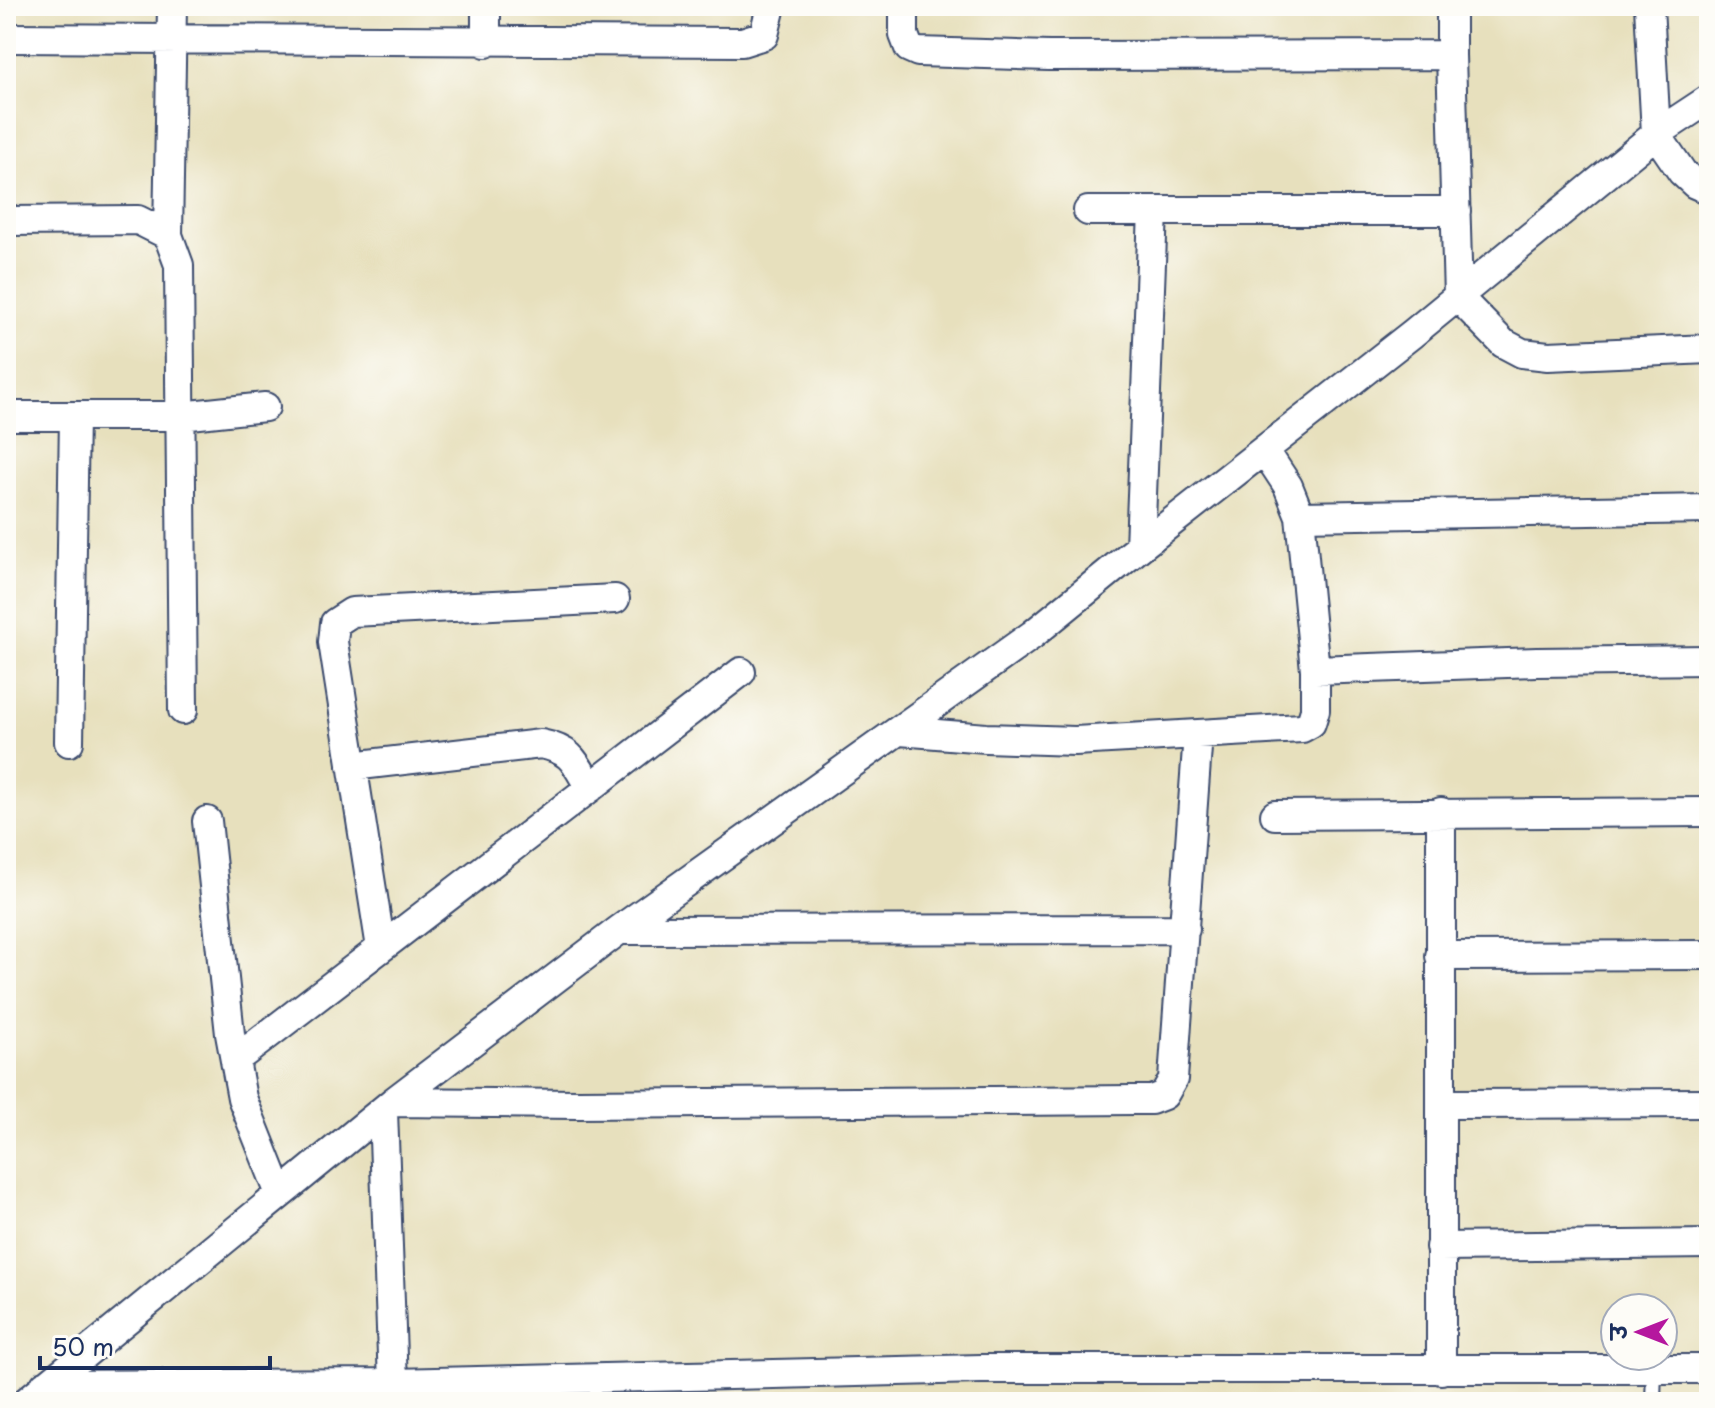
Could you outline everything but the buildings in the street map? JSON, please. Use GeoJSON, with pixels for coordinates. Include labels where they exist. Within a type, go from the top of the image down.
{"type":"FeatureCollection","features":[{"type":"Feature","properties":{"kind":"street"},"geometry":{"type":"LineString","coordinates":[[172,6],[168,235],[179,265],[183,710]]}},
{"type":"Feature","properties":{"kind":"street"},"geometry":{"type":"LineString","coordinates":[[486,6],[486,43]]}},
{"type":"Feature","properties":{"kind":"street"},"geometry":{"type":"LineString","coordinates":[[6,38],[742,42],[764,35],[771,6]]}},
{"type":"Feature","properties":{"kind":"street"},"geometry":{"type":"LineString","coordinates":[[904,6],[904,35],[909,48],[926,53],[1451,55]]}},
{"type":"Feature","properties":{"kind":"street"},"geometry":{"type":"LineString","coordinates":[[1451,6],[1458,297],[1503,343],[1522,353],[1548,356],[1709,349]]}},
{"type":"Feature","properties":{"kind":"street"},"geometry":{"type":"LineString","coordinates":[[1649,6],[1656,134],[1682,172],[1695,184],[1709,190]]}},
{"type":"Feature","properties":{"kind":"street"},"geometry":{"type":"LineString","coordinates":[[40,1396],[388,1107],[619,930],[1032,635],[1458,297],[1656,134],[1709,99]]}},
{"type":"Feature","properties":{"kind":"street"},"geometry":{"type":"LineString","coordinates":[[1088,211],[1456,211]]}},
{"type":"Feature","properties":{"kind":"street"},"geometry":{"type":"LineString","coordinates":[[1140,547],[1153,211]]}},
{"type":"Feature","properties":{"kind":"street"},"geometry":{"type":"LineString","coordinates":[[6,221],[138,220],[168,235]]}},
{"type":"Feature","properties":{"kind":"street"},"geometry":{"type":"LineString","coordinates":[[6,416],[181,416],[265,407]]}},
{"type":"Feature","properties":{"kind":"street"},"geometry":{"type":"LineString","coordinates":[[69,742],[74,416]]}},
{"type":"Feature","properties":{"kind":"street"},"geometry":{"type":"LineString","coordinates":[[900,731],[1075,741],[1302,728],[1311,723],[1315,710],[1315,670],[1300,516],[1288,486],[1265,451]]}},
{"type":"Feature","properties":{"kind":"street"},"geometry":{"type":"LineString","coordinates":[[1300,516],[1709,509]]}},
{"type":"Feature","properties":{"kind":"street"},"geometry":{"type":"LineString","coordinates":[[381,948],[333,642],[335,623],[352,612],[615,599]]}},
{"type":"Feature","properties":{"kind":"street"},"geometry":{"type":"LineString","coordinates":[[1315,670],[1709,660]]}},
{"type":"Feature","properties":{"kind":"street"},"geometry":{"type":"LineString","coordinates":[[235,1060],[741,672]]}},
{"type":"Feature","properties":{"kind":"street"},"geometry":{"type":"LineString","coordinates":[[388,1107],[1151,1100],[1164,1095],[1173,1079],[1198,734]]}},
{"type":"Feature","properties":{"kind":"street"},"geometry":{"type":"LineString","coordinates":[[352,766],[541,744],[558,747],[571,755],[590,788]]}},
{"type":"Feature","properties":{"kind":"street"},"geometry":{"type":"LineString","coordinates":[[1441,812],[1441,1370]]}},
{"type":"Feature","properties":{"kind":"street"},"geometry":{"type":"LineString","coordinates":[[1275,815],[1709,812]]}},
{"type":"Feature","properties":{"kind":"street"},"geometry":{"type":"LineString","coordinates":[[207,821],[242,1098],[280,1194]]}},
{"type":"Feature","properties":{"kind":"street"},"geometry":{"type":"LineString","coordinates":[[619,930],[1185,929]]}},
{"type":"Feature","properties":{"kind":"street"},"geometry":{"type":"LineString","coordinates":[[1440,956],[1709,955]]}},
{"type":"Feature","properties":{"kind":"street"},"geometry":{"type":"LineString","coordinates":[[1443,1104],[1709,1103]]}},
{"type":"Feature","properties":{"kind":"street"},"geometry":{"type":"LineString","coordinates":[[388,1107],[393,1383]]}},
{"type":"Feature","properties":{"kind":"street"},"geometry":{"type":"LineString","coordinates":[[1440,1247],[1709,1244]]}},
{"type":"Feature","properties":{"kind":"street"},"geometry":{"type":"LineString","coordinates":[[40,1396],[393,1383],[981,1369],[1599,1369]]}},
{"type":"Feature","properties":{"kind":"street"},"geometry":{"type":"LineString","coordinates":[[1679,1369],[1709,1369]]}},
{"type":"Feature","properties":{"kind":"lane"},"geometry":{"type":"LineString","coordinates":[[1653,1402],[1654,1372]]}}]}
